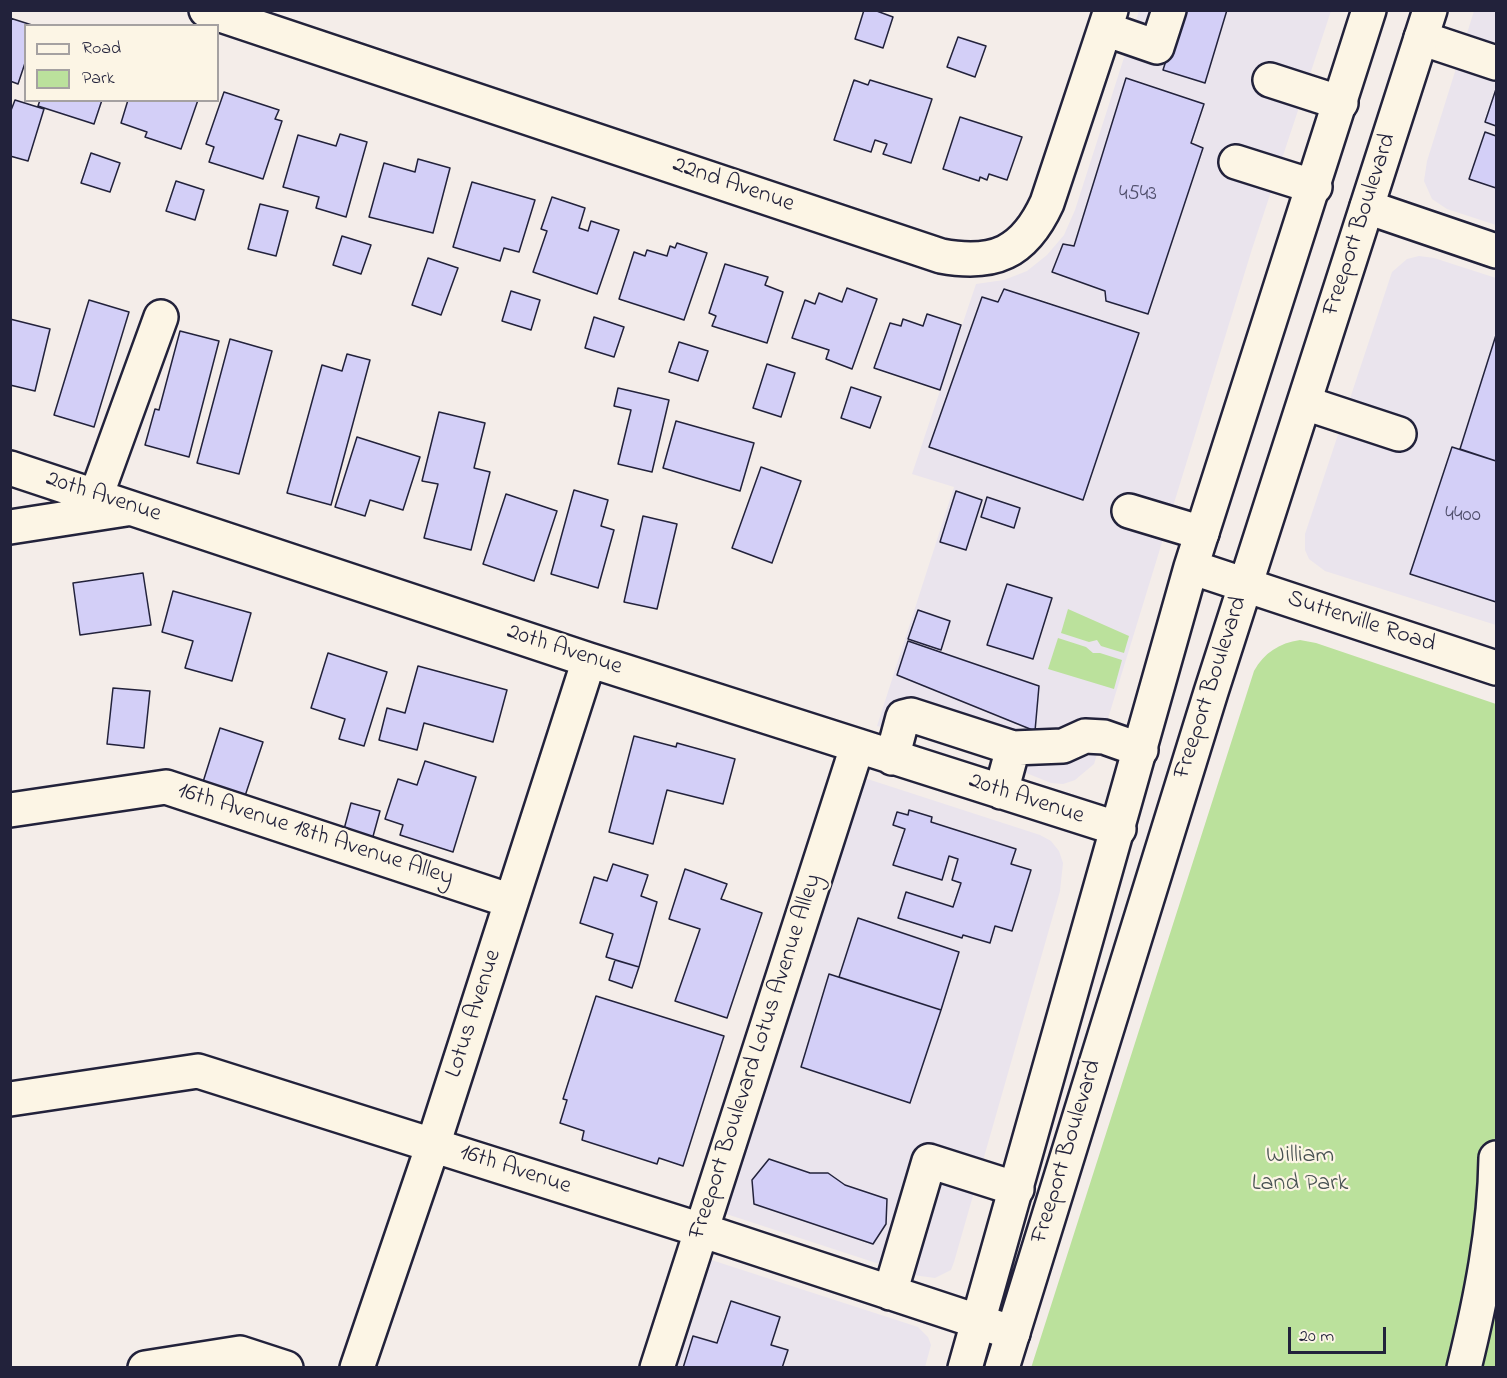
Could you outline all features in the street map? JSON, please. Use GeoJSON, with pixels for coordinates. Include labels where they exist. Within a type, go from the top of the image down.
{"type":"FeatureCollection","features":[{"type":"Feature","properties":{"kind":"street","name":"22nd Avenue"},"geometry":{"type":"LineString","coordinates":[[206,10],[930,252],[964,260],[985,259],[1004,253],[1022,243],[1037,225],[1047,203],[1108,20]]}},
{"type":"Feature","properties":{"kind":"street"},"geometry":{"type":"LineString","coordinates":[[1108,20],[1157,47],[1169,10]]}},
{"type":"Feature","properties":{"kind":"street","name":"Freeport Boulevard"},"geometry":{"type":"LineString","coordinates":[[965,1368],[1119,829],[1191,567],[1315,187],[1369,10]]}},
{"type":"Feature","properties":{"kind":"street"},"geometry":{"type":"LineString","coordinates":[[1426,24],[1497,63]]}},
{"type":"Feature","properties":{"kind":"street","name":"Freeport Boulevard"},"geometry":{"type":"LineString","coordinates":[[1002,1368],[1246,584],[1426,24]]}},
{"type":"Feature","properties":{"kind":"street"},"geometry":{"type":"LineString","coordinates":[[1270,80],[1341,103]]}},
{"type":"Feature","properties":{"kind":"street"},"geometry":{"type":"LineString","coordinates":[[1236,162],[1315,187]]}},
{"type":"Feature","properties":{"kind":"street"},"geometry":{"type":"LineString","coordinates":[[1367,207],[1497,251]]}},
{"type":"Feature","properties":{"kind":"street"},"geometry":{"type":"LineString","coordinates":[[96,496],[161,317]]}},
{"type":"Feature","properties":{"kind":"street"},"geometry":{"type":"LineString","coordinates":[[1305,403],[1399,434]]}},
{"type":"Feature","properties":{"kind":"street","name":"20th Avenue"},"geometry":{"type":"LineString","coordinates":[[10,468],[589,660],[1119,829]]}},
{"type":"Feature","properties":{"kind":"street"},"geometry":{"type":"LineString","coordinates":[[10,526],[134,508]]}},
{"type":"Feature","properties":{"kind":"street"},"geometry":{"type":"LineString","coordinates":[[1130,511],[1202,532]]}},
{"type":"Feature","properties":{"kind":"street","name":"Sutterville Road"},"geometry":{"type":"LineString","coordinates":[[1191,567],[1497,668]]}},
{"type":"Feature","properties":{"kind":"street","name":"Lotus Avenue"},"geometry":{"type":"LineString","coordinates":[[357,1368],[433,1145],[589,660]]}},
{"type":"Feature","properties":{"kind":"street"},"geometry":{"type":"LineString","coordinates":[[891,758],[903,717],[911,715],[1012,748],[1063,746],[1085,736],[1104,737],[1141,750]]}},
{"type":"Feature","properties":{"kind":"street","name":"Freeport Boulevard Lotus Avenue Alley"},"geometry":{"type":"LineString","coordinates":[[657,1368],[857,747]]}},
{"type":"Feature","properties":{"kind":"street"},"geometry":{"type":"LineString","coordinates":[[1001,792],[1012,748]]}},
{"type":"Feature","properties":{"kind":"street","name":"16th Avenue 18th Avenue Alley"},"geometry":{"type":"LineString","coordinates":[[10,810],[166,787],[511,901]]}},
{"type":"Feature","properties":{"kind":"street","name":"16th Avenue"},"geometry":{"type":"LineString","coordinates":[[10,1099],[198,1071],[433,1145],[506,1155],[701,1230],[1012,1332]]}},
{"type":"Feature","properties":{"kind":"street"},"geometry":{"type":"LineString","coordinates":[[1464,1368],[1478,1312],[1489,1243],[1497,1158]]}},
{"type":"Feature","properties":{"kind":"street"},"geometry":{"type":"LineString","coordinates":[[890,1293],[929,1161],[1017,1189]]}},
{"type":"Feature","properties":{"kind":"street"},"geometry":{"type":"LineString","coordinates":[[145,1368],[240,1353],[286,1368]]}},
{"type":"Feature","properties":{"kind":"shaded area"},"geometry":{"type":"Polygon","coordinates":[[[1139,11],[1331,11],[1252,249],[1094,764],[1075,780],[1063,784],[1051,783],[1009,766],[877,726],[954,487],[912,474],[976,284],[1004,280],[1027,271],[1047,255],[1064,235],[1075,210],[1139,11]]]}},
{"type":"Feature","properties":{"kind":"shaded area"},"geometry":{"type":"Polygon","coordinates":[[[1474,11],[1496,11],[1496,225],[1447,209],[1432,199],[1424,181],[1427,161],[1474,11]]]}},
{"type":"Feature","properties":{"kind":"shaded area"},"geometry":{"type":"Polygon","coordinates":[[[1419,256],[1434,258],[1496,278],[1496,625],[1325,571],[1309,559],[1305,550],[1305,534],[1392,272],[1407,259],[1419,256]]]}},
{"type":"Feature","properties":{"kind":"shaded area"},"geometry":{"type":"Polygon","coordinates":[[[849,773],[1040,835],[1051,841],[1059,851],[1063,863],[1060,891],[954,1262],[951,1270],[935,1278],[913,1275],[708,1208],[849,773]]]}},
{"type":"Feature","properties":{"kind":"shaded area"},"geometry":{"type":"Polygon","coordinates":[[[693,1254],[918,1327],[928,1337],[931,1345],[925,1367],[657,1368],[693,1254]]]}},
{"type":"Feature","properties":{"kind":"green space"},"geometry":{"type":"Polygon","coordinates":[[[1068,609],[1129,636],[1124,653],[1101,646],[1097,640],[1089,642],[1061,633],[1068,609]]]}},
{"type":"Feature","properties":{"kind":"green space"},"geometry":{"type":"Polygon","coordinates":[[[1058,638],[1086,647],[1093,653],[1122,660],[1114,689],[1048,669],[1058,638]]]}},
{"type":"Feature","properties":{"kind":"green space","name":"William Land Park"},"geometry":{"type":"Polygon","coordinates":[[[1300,640],[1316,643],[1496,704],[1496,1367],[1031,1368],[1254,671],[1262,659],[1273,650],[1300,640]]]}},
{"type":"Feature","properties":{"kind":"building"},"geometry":{"type":"Polygon","coordinates":[[[864,10],[874,10],[893,17],[883,48],[855,39],[864,10]]]}},
{"type":"Feature","properties":{"kind":"building"},"geometry":{"type":"Polygon","coordinates":[[[1182,10],[1227,10],[1205,83],[1163,70],[1182,10]]]}},
{"type":"Feature","properties":{"kind":"building"},"geometry":{"type":"Polygon","coordinates":[[[10,18],[29,24],[24,24],[24,66],[18,84],[10,81],[10,18]]]}},
{"type":"Feature","properties":{"kind":"building"},"geometry":{"type":"Polygon","coordinates":[[[958,37],[986,46],[975,77],[947,67],[958,37]]]}},
{"type":"Feature","properties":{"kind":"building"},"geometry":{"type":"Polygon","coordinates":[[[1126,78],[1204,104],[1191,143],[1203,148],[1148,314],[1106,301],[1105,291],[1052,272],[1063,244],[1074,246],[1126,78]]]}},
{"type":"Feature","properties":{"kind":"building"},"geometry":{"type":"Polygon","coordinates":[[[854,80],[868,85],[870,80],[932,99],[911,163],[883,154],[887,144],[875,140],[871,152],[834,140],[854,80]]]}},
{"type":"Feature","properties":{"kind":"building"},"geometry":{"type":"Polygon","coordinates":[[[1496,89],[1496,126],[1485,122],[1496,89]]]}},
{"type":"Feature","properties":{"kind":"building"},"geometry":{"type":"Polygon","coordinates":[[[224,92],[279,110],[275,119],[282,121],[263,179],[209,162],[214,147],[206,144],[224,92]]]}},
{"type":"Feature","properties":{"kind":"building"},"geometry":{"type":"Polygon","coordinates":[[[15,100],[44,109],[28,161],[10,156],[10,113],[15,100]]]}},
{"type":"Feature","properties":{"kind":"building"},"geometry":{"type":"Polygon","coordinates":[[[39,102],[101,102],[94,124],[38,106],[39,102]]]}},
{"type":"Feature","properties":{"kind":"building"},"geometry":{"type":"Polygon","coordinates":[[[127,102],[197,102],[181,149],[145,137],[147,132],[121,123],[127,102]]]}},
{"type":"Feature","properties":{"kind":"building"},"geometry":{"type":"Polygon","coordinates":[[[960,117],[1022,137],[1007,180],[989,174],[987,180],[980,177],[979,181],[943,169],[960,117]]]}},
{"type":"Feature","properties":{"kind":"building"},"geometry":{"type":"Polygon","coordinates":[[[1485,132],[1496,136],[1496,188],[1469,179],[1485,132]]]}},
{"type":"Feature","properties":{"kind":"building"},"geometry":{"type":"Polygon","coordinates":[[[340,134],[367,142],[346,217],[316,208],[319,197],[283,187],[298,135],[336,146],[340,134]]]}},
{"type":"Feature","properties":{"kind":"building"},"geometry":{"type":"Polygon","coordinates":[[[91,153],[120,163],[110,192],[81,183],[91,153]]]}},
{"type":"Feature","properties":{"kind":"building"},"geometry":{"type":"Polygon","coordinates":[[[418,159],[450,168],[433,233],[369,217],[384,163],[415,172],[418,159]]]}},
{"type":"Feature","properties":{"kind":"building"},"geometry":{"type":"Polygon","coordinates":[[[176,181],[204,190],[195,220],[166,211],[176,181]]]}},
{"type":"Feature","properties":{"kind":"building"},"geometry":{"type":"Polygon","coordinates":[[[472,182],[535,200],[519,252],[504,248],[500,261],[453,247],[472,182]]]}},
{"type":"Feature","properties":{"kind":"building"},"geometry":{"type":"Polygon","coordinates":[[[552,197],[585,208],[579,228],[588,231],[591,221],[619,230],[597,294],[533,272],[547,231],[541,229],[552,197]]]}},
{"type":"Feature","properties":{"kind":"building"},"geometry":{"type":"Polygon","coordinates":[[[260,204],[288,211],[276,256],[248,249],[260,204]]]}},
{"type":"Feature","properties":{"kind":"building"},"geometry":{"type":"Polygon","coordinates":[[[342,236],[371,245],[361,274],[333,265],[342,236]]]}},
{"type":"Feature","properties":{"kind":"building"},"geometry":{"type":"Polygon","coordinates":[[[677,243],[707,253],[684,320],[619,299],[634,252],[645,256],[647,250],[667,256],[670,246],[675,248],[677,243]]]}},
{"type":"Feature","properties":{"kind":"building"},"geometry":{"type":"Polygon","coordinates":[[[428,258],[458,268],[441,315],[412,305],[428,258]]]}},
{"type":"Feature","properties":{"kind":"building"},"geometry":{"type":"Polygon","coordinates":[[[725,264],[768,277],[765,285],[783,292],[767,343],[712,326],[716,316],[709,313],[725,264]]]}},
{"type":"Feature","properties":{"kind":"building"},"geometry":{"type":"Polygon","coordinates":[[[847,288],[877,299],[852,369],[826,359],[829,350],[792,338],[805,300],[815,304],[819,293],[842,302],[847,288]]]}},
{"type":"Feature","properties":{"kind":"building"},"geometry":{"type":"Polygon","coordinates":[[[1004,289],[1139,333],[1083,500],[929,447],[982,297],[998,302],[1004,289]]]}},
{"type":"Feature","properties":{"kind":"building"},"geometry":{"type":"Polygon","coordinates":[[[511,291],[540,300],[531,330],[502,321],[511,291]]]}},
{"type":"Feature","properties":{"kind":"building"},"geometry":{"type":"Polygon","coordinates":[[[89,300],[129,312],[94,427],[54,415],[89,300]]]}},
{"type":"Feature","properties":{"kind":"building"},"geometry":{"type":"Polygon","coordinates":[[[927,314],[961,325],[940,390],[874,368],[890,323],[901,326],[903,319],[923,326],[927,314]]]}},
{"type":"Feature","properties":{"kind":"building"},"geometry":{"type":"Polygon","coordinates":[[[594,317],[624,327],[614,357],[585,348],[594,317]]]}},
{"type":"Feature","properties":{"kind":"building"},"geometry":{"type":"Polygon","coordinates":[[[10,319],[50,329],[35,391],[10,385],[10,319]]]}},
{"type":"Feature","properties":{"kind":"building"},"geometry":{"type":"Polygon","coordinates":[[[180,331],[219,341],[189,457],[145,445],[155,409],[159,410],[180,331]]]}},
{"type":"Feature","properties":{"kind":"building"},"geometry":{"type":"Polygon","coordinates":[[[1496,335],[1496,461],[1460,449],[1496,335]]]}},
{"type":"Feature","properties":{"kind":"building"},"geometry":{"type":"Polygon","coordinates":[[[230,339],[272,351],[239,474],[197,463],[230,339]]]}},
{"type":"Feature","properties":{"kind":"building"},"geometry":{"type":"Polygon","coordinates":[[[679,342],[708,351],[698,381],[669,372],[679,342]]]}},
{"type":"Feature","properties":{"kind":"building"},"geometry":{"type":"Polygon","coordinates":[[[347,354],[370,360],[331,505],[287,493],[322,365],[342,371],[347,354]]]}},
{"type":"Feature","properties":{"kind":"building"},"geometry":{"type":"Polygon","coordinates":[[[767,364],[795,373],[781,417],[753,408],[767,364]]]}},
{"type":"Feature","properties":{"kind":"building"},"geometry":{"type":"Polygon","coordinates":[[[851,387],[881,397],[870,428],[841,418],[851,387]]]}},
{"type":"Feature","properties":{"kind":"building"},"geometry":{"type":"Polygon","coordinates":[[[618,388],[669,400],[652,472],[618,464],[631,410],[614,406],[618,388]]]}},
{"type":"Feature","properties":{"kind":"building"},"geometry":{"type":"Polygon","coordinates":[[[439,412],[485,423],[474,468],[490,472],[471,550],[424,538],[438,484],[422,481],[439,412]]]}},
{"type":"Feature","properties":{"kind":"building"},"geometry":{"type":"Polygon","coordinates":[[[676,421],[754,443],[740,491],[663,468],[676,421]]]}},
{"type":"Feature","properties":{"kind":"building"},"geometry":{"type":"Polygon","coordinates":[[[357,437],[420,457],[403,510],[370,500],[365,516],[335,507],[357,437]]]}},
{"type":"Feature","properties":{"kind":"building"},"geometry":{"type":"Polygon","coordinates":[[[1452,447],[1496,461],[1496,602],[1410,574],[1452,447]]]}},
{"type":"Feature","properties":{"kind":"building"},"geometry":{"type":"Polygon","coordinates":[[[761,467],[801,481],[772,563],[732,548],[761,467]]]}},
{"type":"Feature","properties":{"kind":"building"},"geometry":{"type":"Polygon","coordinates":[[[574,490],[608,500],[601,526],[614,530],[598,588],[551,574],[574,490]]]}},
{"type":"Feature","properties":{"kind":"building"},"geometry":{"type":"Polygon","coordinates":[[[956,491],[982,500],[966,550],[940,542],[956,491]]]}},
{"type":"Feature","properties":{"kind":"building"},"geometry":{"type":"Polygon","coordinates":[[[506,494],[557,511],[534,581],[483,564],[506,494]]]}},
{"type":"Feature","properties":{"kind":"building"},"geometry":{"type":"Polygon","coordinates":[[[987,497],[1020,508],[1014,528],[981,517],[987,497]]]}},
{"type":"Feature","properties":{"kind":"building"},"geometry":{"type":"Polygon","coordinates":[[[643,516],[677,524],[657,609],[624,602],[643,516]]]}},
{"type":"Feature","properties":{"kind":"building"},"geometry":{"type":"Polygon","coordinates":[[[143,573],[151,625],[80,635],[73,583],[143,573]]]}},
{"type":"Feature","properties":{"kind":"building"},"geometry":{"type":"Polygon","coordinates":[[[1007,584],[1052,598],[1033,659],[987,645],[1007,584]]]}},
{"type":"Feature","properties":{"kind":"building"},"geometry":{"type":"Polygon","coordinates":[[[173,591],[251,613],[232,681],[185,668],[193,641],[162,632],[173,591]]]}},
{"type":"Feature","properties":{"kind":"building"},"geometry":{"type":"Polygon","coordinates":[[[918,610],[950,621],[941,650],[908,639],[918,610]]]}},
{"type":"Feature","properties":{"kind":"building"},"geometry":{"type":"Polygon","coordinates":[[[908,641],[1039,686],[1035,731],[897,675],[908,641]]]}},
{"type":"Feature","properties":{"kind":"building"},"geometry":{"type":"Polygon","coordinates":[[[328,653],[387,672],[364,746],[339,739],[345,719],[311,708],[328,653]]]}},
{"type":"Feature","properties":{"kind":"building"},"geometry":{"type":"Polygon","coordinates":[[[418,666],[507,690],[493,742],[424,723],[417,750],[379,740],[387,708],[405,713],[418,666]]]}},
{"type":"Feature","properties":{"kind":"building"},"geometry":{"type":"Polygon","coordinates":[[[113,688],[150,691],[144,748],[107,744],[113,688]]]}},
{"type":"Feature","properties":{"kind":"building"},"geometry":{"type":"Polygon","coordinates":[[[220,728],[263,742],[245,796],[203,782],[220,728]]]}},
{"type":"Feature","properties":{"kind":"building"},"geometry":{"type":"Polygon","coordinates":[[[634,736],[676,747],[677,743],[735,759],[723,804],[667,790],[653,844],[609,832],[634,736]]]}},
{"type":"Feature","properties":{"kind":"building"},"geometry":{"type":"Polygon","coordinates":[[[425,761],[476,777],[453,852],[400,835],[403,825],[385,819],[398,779],[417,785],[425,761]]]}},
{"type":"Feature","properties":{"kind":"building"},"geometry":{"type":"Polygon","coordinates":[[[351,803],[380,811],[372,840],[343,833],[351,803]]]}},
{"type":"Feature","properties":{"kind":"building"},"geometry":{"type":"Polygon","coordinates":[[[909,810],[932,817],[931,822],[1016,849],[1011,864],[1031,870],[1012,931],[995,926],[990,943],[963,935],[962,938],[898,918],[906,892],[953,907],[961,883],[952,880],[958,859],[949,856],[942,880],[893,865],[905,829],[893,825],[897,812],[908,815],[909,810]]]}},
{"type":"Feature","properties":{"kind":"building"},"geometry":{"type":"Polygon","coordinates":[[[613,864],[648,875],[641,896],[657,902],[639,967],[606,957],[613,934],[580,923],[594,877],[607,881],[613,864]]]}},
{"type":"Feature","properties":{"kind":"building"},"geometry":{"type":"Polygon","coordinates":[[[685,869],[727,884],[721,899],[762,913],[727,1018],[675,1001],[700,929],[669,919],[685,869]]]}},
{"type":"Feature","properties":{"kind":"building"},"geometry":{"type":"Polygon","coordinates":[[[858,918],[959,952],[941,1010],[839,977],[858,918]]]}},
{"type":"Feature","properties":{"kind":"building"},"geometry":{"type":"Polygon","coordinates":[[[615,960],[639,967],[632,988],[609,980],[615,960]]]}},
{"type":"Feature","properties":{"kind":"building"},"geometry":{"type":"Polygon","coordinates":[[[829,974],[941,1010],[910,1103],[801,1067],[829,974]]]}},
{"type":"Feature","properties":{"kind":"building"},"geometry":{"type":"Polygon","coordinates":[[[596,996],[724,1036],[683,1166],[659,1158],[657,1164],[582,1140],[584,1131],[560,1123],[567,1100],[563,1099],[596,996]]]}},
{"type":"Feature","properties":{"kind":"building"},"geometry":{"type":"Polygon","coordinates":[[[769,1159],[810,1173],[828,1173],[845,1185],[887,1199],[886,1224],[873,1244],[754,1204],[752,1180],[769,1159]]]}},
{"type":"Feature","properties":{"kind":"building"},"geometry":{"type":"Polygon","coordinates":[[[731,1301],[780,1317],[771,1345],[788,1350],[782,1368],[683,1368],[693,1336],[717,1343],[731,1301]]]}}]}
